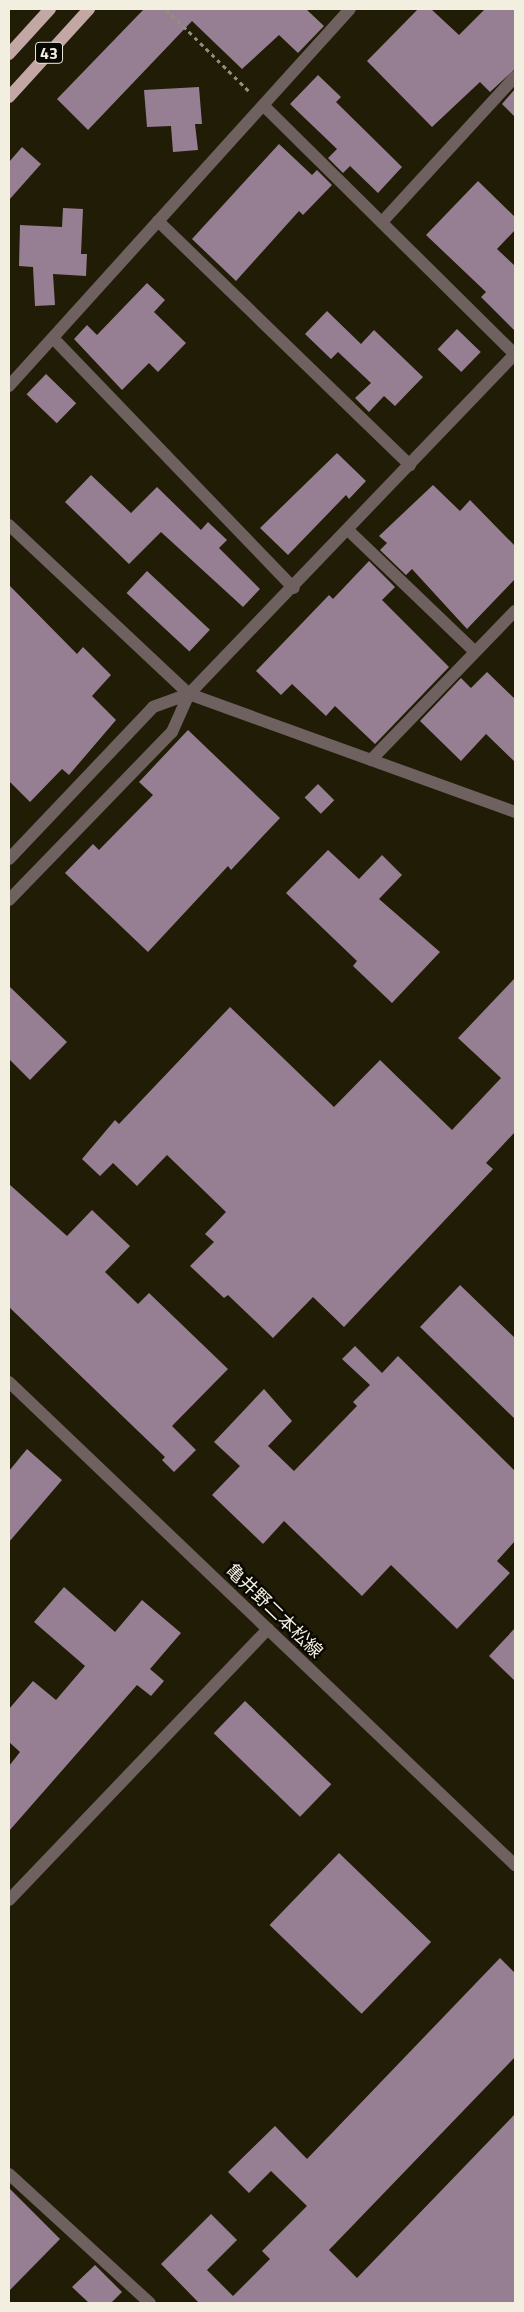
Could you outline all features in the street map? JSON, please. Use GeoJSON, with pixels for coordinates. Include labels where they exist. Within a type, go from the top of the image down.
{"type":"FeatureCollection","features":[{"type":"Feature","properties":{"kind":"main road","name":"43"},"geometry":{"type":"LineString","coordinates":[[9,54],[50,9]]}},
{"type":"Feature","properties":{"kind":"main road","name":"43"},"geometry":{"type":"LineString","coordinates":[[9,97],[89,9]]}},
{"type":"Feature","properties":{"kind":"street"},"geometry":{"type":"LineString","coordinates":[[9,386],[350,9]]}},
{"type":"Feature","properties":{"kind":"street"},"geometry":{"type":"LineString","coordinates":[[382,222],[515,77]]}},
{"type":"Feature","properties":{"kind":"street"},"geometry":{"type":"LineString","coordinates":[[9,900],[172,732],[189,694],[294,588],[515,354],[264,106]]}},
{"type":"Feature","properties":{"kind":"street"},"geometry":{"type":"LineString","coordinates":[[158,221],[410,464]]}},
{"type":"Feature","properties":{"kind":"street"},"geometry":{"type":"LineString","coordinates":[[52,338],[294,588]]}},
{"type":"Feature","properties":{"kind":"street"},"geometry":{"type":"LineString","coordinates":[[9,525],[189,694],[515,812]]}},
{"type":"Feature","properties":{"kind":"street"},"geometry":{"type":"LineString","coordinates":[[348,530],[475,652]]}},
{"type":"Feature","properties":{"kind":"street"},"geometry":{"type":"LineString","coordinates":[[371,760],[515,611]]}},
{"type":"Feature","properties":{"kind":"street"},"geometry":{"type":"LineString","coordinates":[[9,859],[153,707],[189,694]]}},
{"type":"Feature","properties":{"kind":"street","name":"亀井野二本松線"},"geometry":{"type":"LineString","coordinates":[[9,1382],[515,1865]]}},
{"type":"Feature","properties":{"kind":"street"},"geometry":{"type":"LineString","coordinates":[[9,1898],[268,1629]]}},
{"type":"Feature","properties":{"kind":"street"},"geometry":{"type":"LineString","coordinates":[[9,2174],[150,2303]]}},
{"type":"Feature","properties":{"kind":"street"},"geometry":{"type":"LineString","coordinates":[[131,2303],[140,2294]]}},
{"type":"Feature","properties":{"kind":"path"},"geometry":{"type":"LineString","coordinates":[[166,9],[264,106]]}},
{"type":"Feature","properties":{"kind":"building"},"geometry":{"type":"Polygon","coordinates":[[[144,9],[306,9],[324,26],[298,53],[279,35],[242,69],[192,21],[88,130],[57,99],[144,9]]]}},
{"type":"Feature","properties":{"kind":"building"},"geometry":{"type":"Polygon","coordinates":[[[418,9],[431,9],[459,35],[485,9],[515,9],[515,69],[490,92],[480,82],[432,127],[367,61],[418,9]]]}},
{"type":"Feature","properties":{"kind":"building"},"geometry":{"type":"Polygon","coordinates":[[[318,75],[341,97],[336,102],[402,167],[378,193],[350,166],[343,173],[328,158],[337,149],[290,104],[318,75]]]}},
{"type":"Feature","properties":{"kind":"building"},"geometry":{"type":"Polygon","coordinates":[[[199,87],[202,124],[195,124],[198,150],[173,152],[171,126],[147,127],[144,90],[199,87]]]}},
{"type":"Feature","properties":{"kind":"building"},"geometry":{"type":"Polygon","coordinates":[[[515,89],[515,117],[502,104],[515,89]]]}},
{"type":"Feature","properties":{"kind":"building"},"geometry":{"type":"Polygon","coordinates":[[[279,144],[312,175],[317,170],[332,185],[303,215],[299,211],[236,281],[192,239],[279,144]]]}},
{"type":"Feature","properties":{"kind":"building"},"geometry":{"type":"Polygon","coordinates":[[[22,147],[41,164],[9,200],[9,162],[22,147]]]}},
{"type":"Feature","properties":{"kind":"building"},"geometry":{"type":"Polygon","coordinates":[[[478,181],[515,217],[515,230],[497,249],[515,266],[515,331],[481,297],[486,292],[426,235],[478,181]]]}},
{"type":"Feature","properties":{"kind":"building"},"geometry":{"type":"Polygon","coordinates":[[[63,208],[83,209],[81,254],[87,254],[86,276],[53,274],[55,305],[35,306],[33,267],[19,266],[20,225],[62,227],[63,208]]]}},
{"type":"Feature","properties":{"kind":"building"},"geometry":{"type":"Polygon","coordinates":[[[147,283],[165,300],[154,312],[186,343],[158,372],[149,363],[122,390],[74,339],[87,325],[97,335],[147,283]]]}},
{"type":"Feature","properties":{"kind":"building"},"geometry":{"type":"Polygon","coordinates":[[[327,311],[361,344],[374,330],[423,377],[395,406],[384,396],[369,412],[355,398],[371,383],[338,352],[331,359],[305,334],[327,311]]]}},
{"type":"Feature","properties":{"kind":"building"},"geometry":{"type":"Polygon","coordinates":[[[457,329],[481,352],[461,372],[438,349],[457,329]]]}},
{"type":"Feature","properties":{"kind":"building"},"geometry":{"type":"Polygon","coordinates":[[[46,374],[76,403],[57,423],[27,394],[46,374]]]}},
{"type":"Feature","properties":{"kind":"building"},"geometry":{"type":"Polygon","coordinates":[[[337,453],[366,481],[349,499],[346,495],[288,555],[260,528],[337,453]]]}},
{"type":"Feature","properties":{"kind":"building"},"geometry":{"type":"Polygon","coordinates":[[[91,475],[131,513],[157,487],[201,530],[208,522],[227,540],[219,548],[260,589],[243,607],[161,532],[129,564],[65,502],[91,475]]]}},
{"type":"Feature","properties":{"kind":"building"},"geometry":{"type":"Polygon","coordinates":[[[433,485],[460,511],[470,500],[515,546],[515,579],[467,629],[412,569],[406,575],[380,550],[387,543],[379,536],[433,485]]]}},
{"type":"Feature","properties":{"kind":"building"},"geometry":{"type":"Polygon","coordinates":[[[369,561],[395,587],[382,600],[449,667],[375,744],[335,706],[326,716],[292,684],[281,695],[256,671],[329,595],[333,599],[369,561]]]}},
{"type":"Feature","properties":{"kind":"building"},"geometry":{"type":"Polygon","coordinates":[[[147,571],[210,630],[189,652],[127,593],[147,571]]]}},
{"type":"Feature","properties":{"kind":"building"},"geometry":{"type":"Polygon","coordinates":[[[9,585],[77,654],[83,647],[111,675],[92,696],[116,720],[69,775],[62,769],[30,802],[9,781],[9,585]]]}},
{"type":"Feature","properties":{"kind":"building"},"geometry":{"type":"Polygon","coordinates":[[[487,672],[515,699],[515,762],[486,734],[461,761],[420,721],[461,678],[471,688],[487,672]]]}},
{"type":"Feature","properties":{"kind":"building"},"geometry":{"type":"Polygon","coordinates":[[[188,730],[280,818],[231,870],[228,866],[148,952],[65,873],[93,844],[99,850],[153,795],[139,782],[188,730]]]}},
{"type":"Feature","properties":{"kind":"building"},"geometry":{"type":"Polygon","coordinates":[[[318,784],[334,800],[321,814],[305,797],[318,784]]]}},
{"type":"Feature","properties":{"kind":"building"},"geometry":{"type":"Polygon","coordinates":[[[328,850],[359,879],[382,855],[402,875],[379,899],[440,952],[392,1003],[353,966],[357,961],[286,893],[328,850]]]}},
{"type":"Feature","properties":{"kind":"building"},"geometry":{"type":"Polygon","coordinates":[[[515,978],[515,1132],[486,1163],[493,1169],[344,1327],[313,1297],[273,1338],[228,1295],[224,1298],[190,1266],[214,1242],[205,1234],[226,1212],[167,1155],[137,1186],[113,1163],[100,1176],[82,1159],[115,1120],[119,1124],[230,1007],[334,1107],[380,1060],[452,1130],[501,1078],[458,1038],[515,978]]]}},
{"type":"Feature","properties":{"kind":"building"},"geometry":{"type":"Polygon","coordinates":[[[9,986],[67,1042],[30,1080],[9,1059],[9,986]]]}},
{"type":"Feature","properties":{"kind":"building"},"geometry":{"type":"Polygon","coordinates":[[[9,1184],[67,1236],[92,1210],[130,1246],[105,1272],[138,1304],[149,1293],[228,1369],[172,1426],[196,1450],[174,1472],[162,1460],[165,1457],[9,1307],[9,1184]]]}},
{"type":"Feature","properties":{"kind":"building"},"geometry":{"type":"Polygon","coordinates":[[[460,1285],[515,1338],[515,1419],[420,1327],[460,1285]]]}},
{"type":"Feature","properties":{"kind":"building"},"geometry":{"type":"Polygon","coordinates":[[[355,1346],[382,1373],[398,1356],[515,1471],[515,1541],[497,1561],[510,1573],[457,1629],[391,1565],[362,1596],[284,1521],[263,1544],[212,1495],[240,1466],[214,1442],[264,1389],[292,1421],[268,1446],[294,1471],[357,1406],[353,1402],[370,1385],[342,1359],[355,1346]]]}},
{"type":"Feature","properties":{"kind":"building"},"geometry":{"type":"Polygon","coordinates":[[[27,1449],[62,1480],[9,1542],[9,1471],[27,1449]]]}},
{"type":"Feature","properties":{"kind":"building"},"geometry":{"type":"Polygon","coordinates":[[[64,1587],[115,1632],[142,1600],[181,1633],[150,1669],[164,1681],[151,1696],[137,1685],[9,1831],[9,1766],[20,1752],[9,1742],[9,1709],[33,1681],[56,1700],[85,1666],[34,1622],[64,1587]]]}},
{"type":"Feature","properties":{"kind":"building"},"geometry":{"type":"Polygon","coordinates":[[[515,1628],[515,1681],[489,1656],[515,1628]]]}},
{"type":"Feature","properties":{"kind":"building"},"geometry":{"type":"Polygon","coordinates":[[[245,1701],[331,1784],[300,1817],[214,1733],[245,1701]]]}},
{"type":"Feature","properties":{"kind":"building"},"geometry":{"type":"Polygon","coordinates":[[[339,1853],[431,1942],[362,2014],[270,1925],[339,1853]]]}},
{"type":"Feature","properties":{"kind":"building"},"geometry":{"type":"Polygon","coordinates":[[[500,1958],[515,1973],[515,2057],[329,2250],[357,2278],[515,2114],[515,2303],[199,2303],[161,2264],[211,2214],[237,2240],[207,2270],[233,2296],[270,2259],[262,2251],[307,2206],[271,2171],[249,2193],[228,2172],[275,2126],[307,2159],[500,1958]]]}},
{"type":"Feature","properties":{"kind":"building"},"geometry":{"type":"Polygon","coordinates":[[[9,2188],[60,2239],[9,2291],[9,2188]]]}},
{"type":"Feature","properties":{"kind":"building"},"geometry":{"type":"Polygon","coordinates":[[[95,2265],[122,2292],[111,2303],[89,2303],[72,2287],[95,2265]]]}}]}
